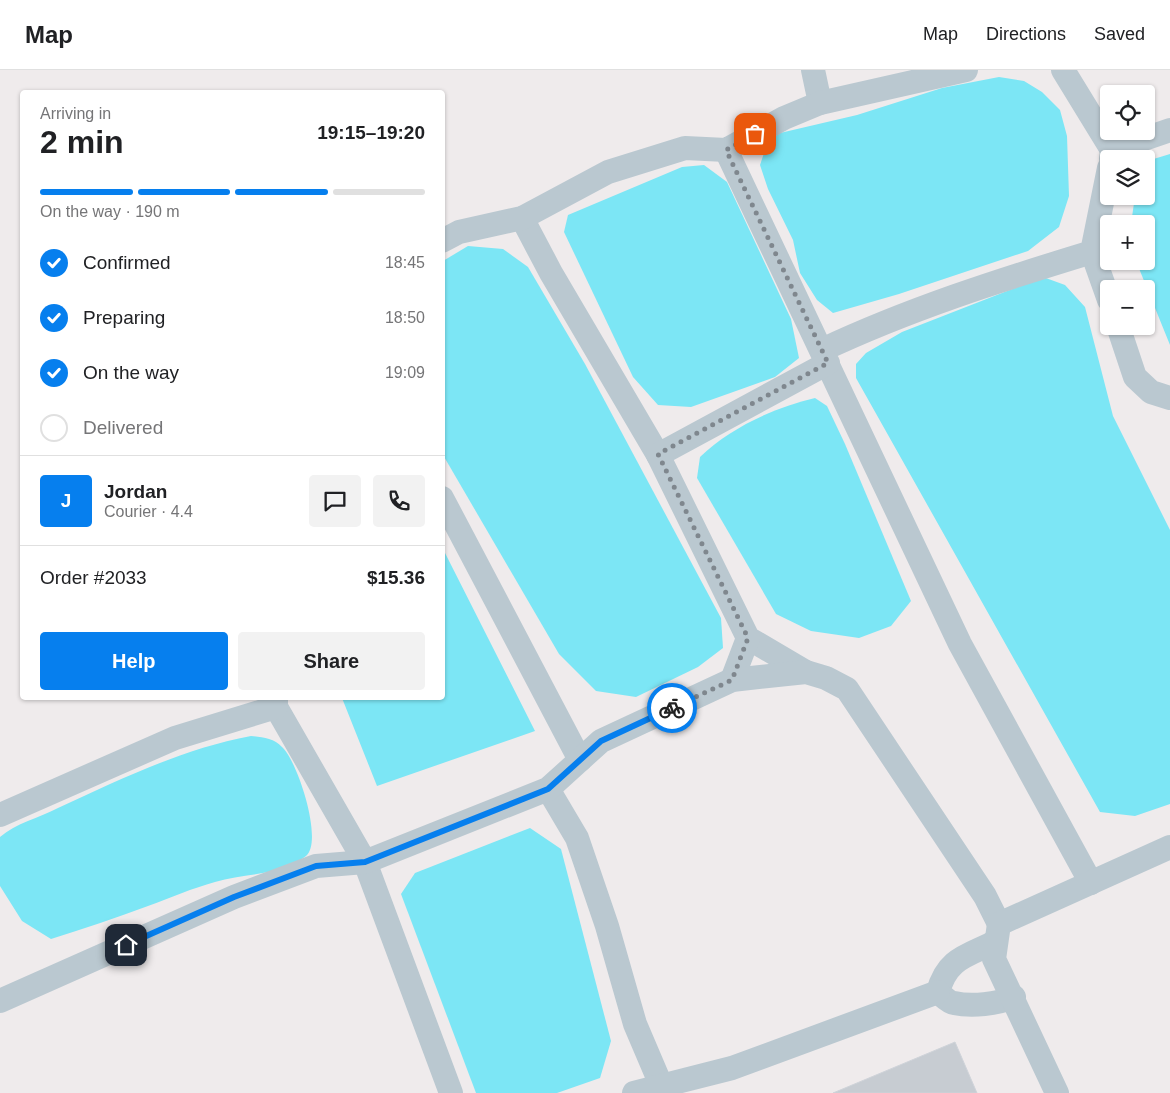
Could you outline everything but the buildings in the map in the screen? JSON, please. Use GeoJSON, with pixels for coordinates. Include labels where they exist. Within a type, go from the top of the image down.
{"type":"FeatureCollection","features":[{"type":"Feature","properties":{"kind":"lane"},"geometry":{"type":"LineString","coordinates":[[813,70],[820,103]]}},
{"type":"Feature","properties":{"kind":"lane"},"geometry":{"type":"LineString","coordinates":[[445,239],[459,232],[522,218],[608,172],[685,148],[726,150],[784,118],[820,103],[966,70]]}},
{"type":"Feature","properties":{"kind":"lane"},"geometry":{"type":"LineString","coordinates":[[1063,70],[1105,150]]}},
{"type":"Feature","properties":{"kind":"lane"},"geometry":{"type":"LineString","coordinates":[[1129,150],[1170,130]]}},
{"type":"Feature","properties":{"kind":"lane"},"geometry":{"type":"LineString","coordinates":[[726,150],[960,644],[1092,883]]}},
{"type":"Feature","properties":{"kind":"lane"},"geometry":{"type":"LineString","coordinates":[[1101,205],[1092,252],[1102,280]]}},
{"type":"Feature","properties":{"kind":"lane"},"geometry":{"type":"LineString","coordinates":[[522,218],[550,273],[658,454],[748,638],[806,672],[826,678],[847,689],[985,896],[997,933],[994,960],[1014,997],[1057,1093]]}},
{"type":"Feature","properties":{"kind":"lane"},"geometry":{"type":"LineString","coordinates":[[658,454],[825,357],[879,323],[1019,274],[1092,252]]}},
{"type":"Feature","properties":{"kind":"lane"},"geometry":{"type":"LineString","coordinates":[[1121,335],[1136,377],[1151,392],[1170,398]]}},
{"type":"Feature","properties":{"kind":"lane"},"geometry":{"type":"LineString","coordinates":[[445,504],[580,760]]}},
{"type":"Feature","properties":{"kind":"lane"},"geometry":{"type":"LineString","coordinates":[[732,680],[748,638]]}},
{"type":"Feature","properties":{"kind":"lane"},"geometry":{"type":"LineString","coordinates":[[0,1001],[244,894],[316,866],[365,862],[548,789],[601,741],[732,680],[806,672]]}},
{"type":"Feature","properties":{"kind":"lane"},"geometry":{"type":"LineString","coordinates":[[0,815],[175,738],[276,702],[365,862],[451,1093]]}},
{"type":"Feature","properties":{"kind":"lane"},"geometry":{"type":"LineString","coordinates":[[548,789],[577,838],[607,926],[635,1024],[661,1085]]}},
{"type":"Feature","properties":{"kind":"lane"},"geometry":{"type":"LineString","coordinates":[[938,992],[941,978],[950,964],[997,933],[1092,883],[1170,847]]}},
{"type":"Feature","properties":{"kind":"lane"},"geometry":{"type":"LineString","coordinates":[[634,1093],[732,1068],[938,992]]}},
{"type":"Feature","properties":{"kind":"lane"},"geometry":{"type":"LineString","coordinates":[[938,992],[952,1003],[970,1004],[1004,1001],[1014,997]]}},
{"type":"Feature","properties":{"kind":"water"},"geometry":{"type":"Polygon","coordinates":[[[999,77],[1024,81],[1042,92],[1060,110],[1067,136],[1069,196],[1059,227],[1028,251],[899,294],[833,313],[817,300],[800,273],[793,240],[768,189],[760,165],[768,141],[780,133],[857,115],[942,88],[999,77]]]}},
{"type":"Feature","properties":{"kind":"water"},"geometry":{"type":"Polygon","coordinates":[[[1170,154],[1170,345],[1155,308],[1155,280],[1144,280],[1140,270],[1155,270],[1155,215],[1132,215],[1134,205],[1155,205],[1155,159],[1170,154]]]}},
{"type":"Feature","properties":{"kind":"water"},"geometry":{"type":"Polygon","coordinates":[[[704,165],[727,182],[791,319],[799,358],[775,377],[691,407],[658,405],[633,377],[564,232],[568,215],[682,167],[704,165]]]}},
{"type":"Feature","properties":{"kind":"water"},"geometry":{"type":"Polygon","coordinates":[[[468,246],[503,249],[528,267],[585,364],[721,618],[723,648],[698,667],[636,697],[596,691],[559,654],[445,458],[445,260],[468,246]]]}},
{"type":"Feature","properties":{"kind":"water"},"geometry":{"type":"Polygon","coordinates":[[[1043,277],[1065,285],[1085,307],[1113,416],[1170,530],[1170,804],[1135,816],[1100,812],[856,378],[856,364],[866,353],[902,332],[1043,277]]]}},
{"type":"Feature","properties":{"kind":"water"},"geometry":{"type":"Polygon","coordinates":[[[815,398],[827,406],[845,444],[911,601],[891,626],[859,638],[811,631],[776,614],[697,478],[700,457],[738,428],[768,413],[815,398]]]}},
{"type":"Feature","properties":{"kind":"water"},"geometry":{"type":"Polygon","coordinates":[[[445,553],[535,731],[377,786],[343,700],[445,700],[445,553]]]}},
{"type":"Feature","properties":{"kind":"water"},"geometry":{"type":"Polygon","coordinates":[[[251,736],[268,739],[279,744],[295,767],[306,801],[312,834],[311,848],[306,856],[274,871],[207,884],[51,939],[22,921],[0,886],[0,837],[6,832],[20,824],[152,766],[201,749],[251,736]]]}},
{"type":"Feature","properties":{"kind":"water"},"geometry":{"type":"Polygon","coordinates":[[[530,828],[561,849],[611,1041],[600,1078],[557,1093],[476,1093],[401,894],[415,873],[530,828]]]}},
{"type":"Feature","properties":{"kind":"way so far"},"geometry":{"type":"LineString","coordinates":[[672,708],[732,680],[748,638],[658,454],[828,363],[726,150],[755,134]]}},
{"type":"Feature","properties":{"kind":"route"},"geometry":{"type":"LineString","coordinates":[[126,945],[234,897],[316,866],[365,862],[548,789],[601,741],[672,708]]}}]}
